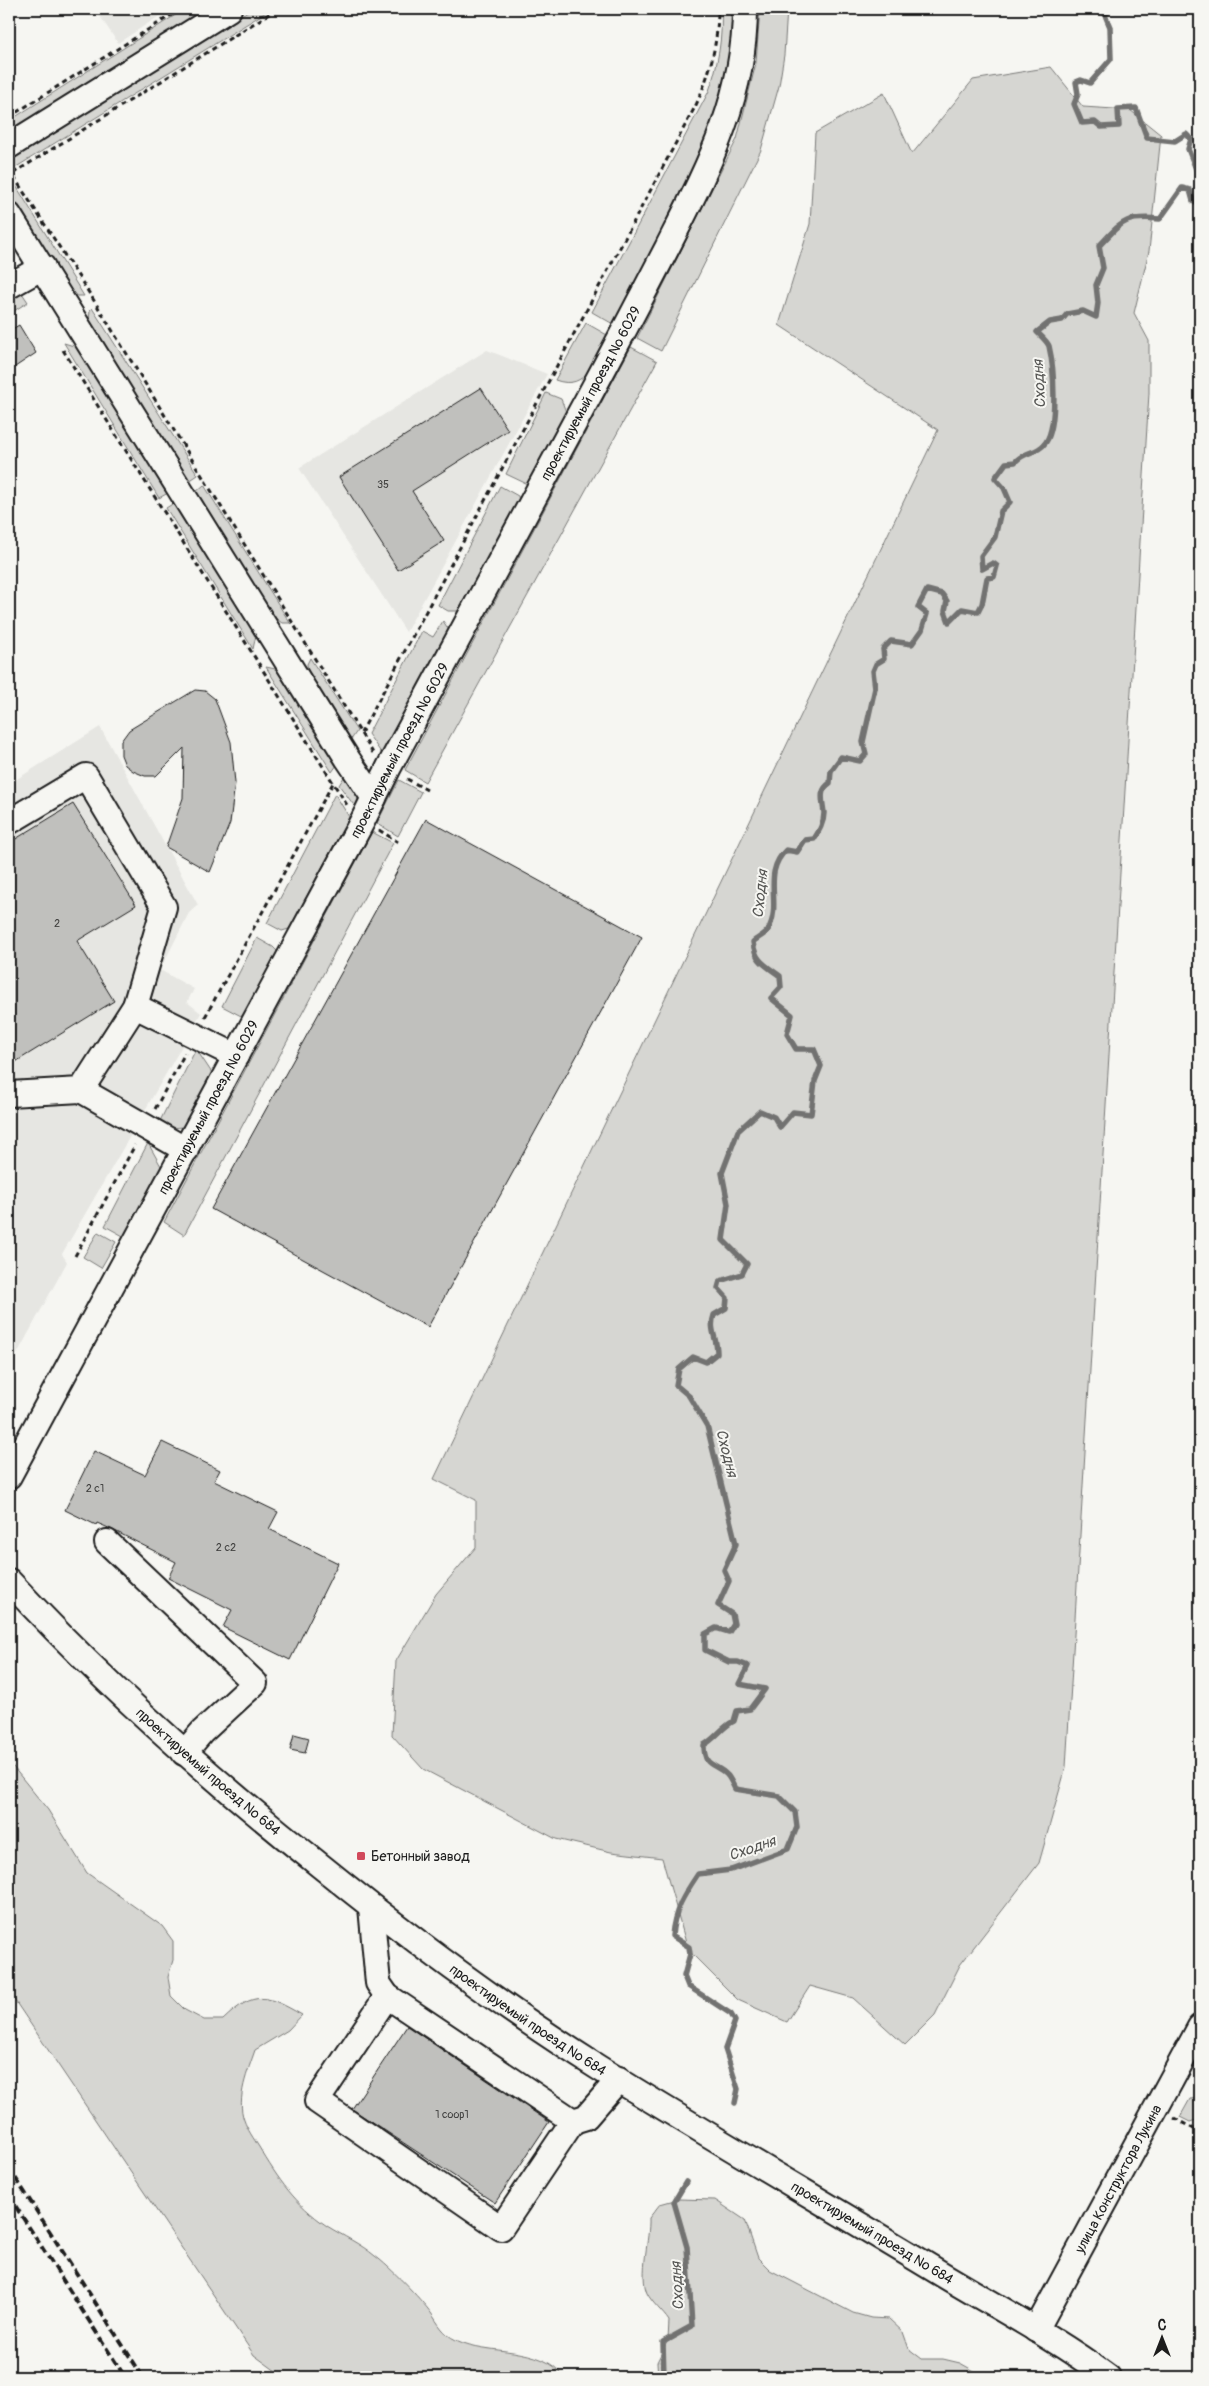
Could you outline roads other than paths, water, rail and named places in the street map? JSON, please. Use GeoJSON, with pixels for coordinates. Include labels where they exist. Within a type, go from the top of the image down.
{"type":"FeatureCollection","features":[{"type":"Feature","properties":{"kind":"street"},"geometry":{"type":"LineString","coordinates":[[9,146],[229,9]]}},
{"type":"Feature","properties":{"kind":"street","name":"проектируемый проезд № 6029"},"geometry":{"type":"LineString","coordinates":[[9,1476],[186,1150],[622,336],[693,196],[722,134],[734,100],[742,61],[746,9]]}},
{"type":"Feature","properties":{"kind":"street"},"geometry":{"type":"LineString","coordinates":[[9,215],[347,758],[374,798]]}},
{"type":"Feature","properties":{"kind":"street"},"geometry":{"type":"LineString","coordinates":[[9,286],[43,267]]}},
{"type":"Feature","properties":{"kind":"street"},"geometry":{"type":"LineString","coordinates":[[9,822],[86,776],[164,906],[135,1006],[82,1090]]}},
{"type":"Feature","properties":{"kind":"street"},"geometry":{"type":"LineString","coordinates":[[135,1006],[236,1056]]}},
{"type":"Feature","properties":{"kind":"street"},"geometry":{"type":"LineString","coordinates":[[9,1094],[82,1090],[186,1150]]}},
{"type":"Feature","properties":{"kind":"street"},"geometry":{"type":"LineString","coordinates":[[108,1542],[255,1683],[202,1732],[184,1753]]}},
{"type":"Feature","properties":{"kind":"street","name":"проектируемый проезд № 684"},"geometry":{"type":"LineString","coordinates":[[9,1581],[45,1620],[184,1753],[371,1907],[499,2003],[619,2079],[1036,2330],[1108,2377]]}},
{"type":"Feature","properties":{"kind":"street"},"geometry":{"type":"LineString","coordinates":[[371,1907],[378,1982],[387,1996],[574,2121]]}},
{"type":"Feature","properties":{"kind":"street"},"geometry":{"type":"LineString","coordinates":[[387,1996],[317,2102],[501,2228],[574,2121],[586,2117],[619,2079]]}},
{"type":"Feature","properties":{"kind":"street","name":"улица Конструктора Лукина"},"geometry":{"type":"LineString","coordinates":[[1036,2330],[1200,2027]]}},
{"type":"Feature","properties":{"kind":"waterway","name":"Сходня"},"geometry":{"type":"LineString","coordinates":[[1110,9],[1105,15],[1110,27],[1111,59],[1090,83],[1081,80],[1076,82],[1078,94],[1074,104],[1082,123],[1095,122],[1101,127],[1119,126],[1118,109],[1136,108],[1147,138],[1175,141],[1186,134],[1191,139],[1188,149],[1200,179]]}},
{"type":"Feature","properties":{"kind":"waterway","name":"Сходня"},"geometry":{"type":"LineString","coordinates":[[735,2103],[738,2089],[725,2049],[735,2021],[731,2014],[688,1986],[684,1976],[690,1954],[689,1947],[672,1936],[675,1918],[684,1896],[698,1874],[731,1870],[788,1849],[797,1827],[795,1812],[779,1796],[735,1789],[727,1775],[708,1762],[704,1753],[704,1745],[734,1721],[737,1711],[750,1709],[765,1689],[739,1684],[748,1666],[738,1662],[729,1662],[705,1650],[705,1634],[716,1628],[729,1632],[734,1624],[732,1614],[718,1605],[729,1581],[724,1570],[736,1544],[707,1426],[689,1396],[676,1385],[679,1369],[693,1357],[706,1362],[717,1353],[713,1320],[714,1315],[726,1308],[727,1298],[718,1288],[720,1281],[742,1274],[747,1264],[723,1240],[728,1204],[722,1173],[738,1131],[760,1111],[774,1117],[780,1127],[793,1112],[811,1114],[815,1081],[821,1066],[814,1049],[796,1049],[787,1034],[792,1015],[771,998],[781,987],[780,976],[758,958],[753,942],[767,932],[772,920],[774,910],[773,879],[779,859],[786,850],[797,852],[805,840],[814,839],[821,827],[824,813],[823,793],[826,786],[830,783],[831,771],[841,757],[860,761],[866,754],[863,742],[875,688],[873,671],[876,664],[884,659],[883,649],[891,641],[912,644],[922,630],[927,614],[918,607],[927,590],[942,594],[947,601],[945,611],[949,622],[962,609],[978,612],[982,604],[987,578],[994,577],[997,566],[993,563],[982,569],[981,556],[995,537],[1001,511],[1010,502],[1004,488],[995,478],[1006,463],[1015,462],[1043,446],[1050,434],[1054,409],[1051,355],[1048,344],[1037,332],[1050,322],[1062,320],[1067,314],[1083,311],[1096,317],[1098,303],[1096,285],[1103,268],[1099,246],[1119,226],[1139,218],[1160,219],[1182,188],[1190,190],[1193,201],[1200,206]]}},
{"type":"Feature","properties":{"kind":"waterway","name":"Сходня"},"geometry":{"type":"LineString","coordinates":[[664,2377],[663,2342],[692,2326],[687,2247],[674,2202],[686,2182]]}},
{"type":"Feature","properties":{"kind":"railway"},"geometry":{"type":"LineString","coordinates":[[9,2168],[143,2377]]}},
{"type":"Feature","properties":{"kind":"railway"},"geometry":{"type":"LineString","coordinates":[[9,2196],[125,2377]]}},
{"type":"Feature","properties":{"kind":"place","name":"Бетонный завод"},"geometry":{"type":"Point","coordinates":[361,1856]}}]}
